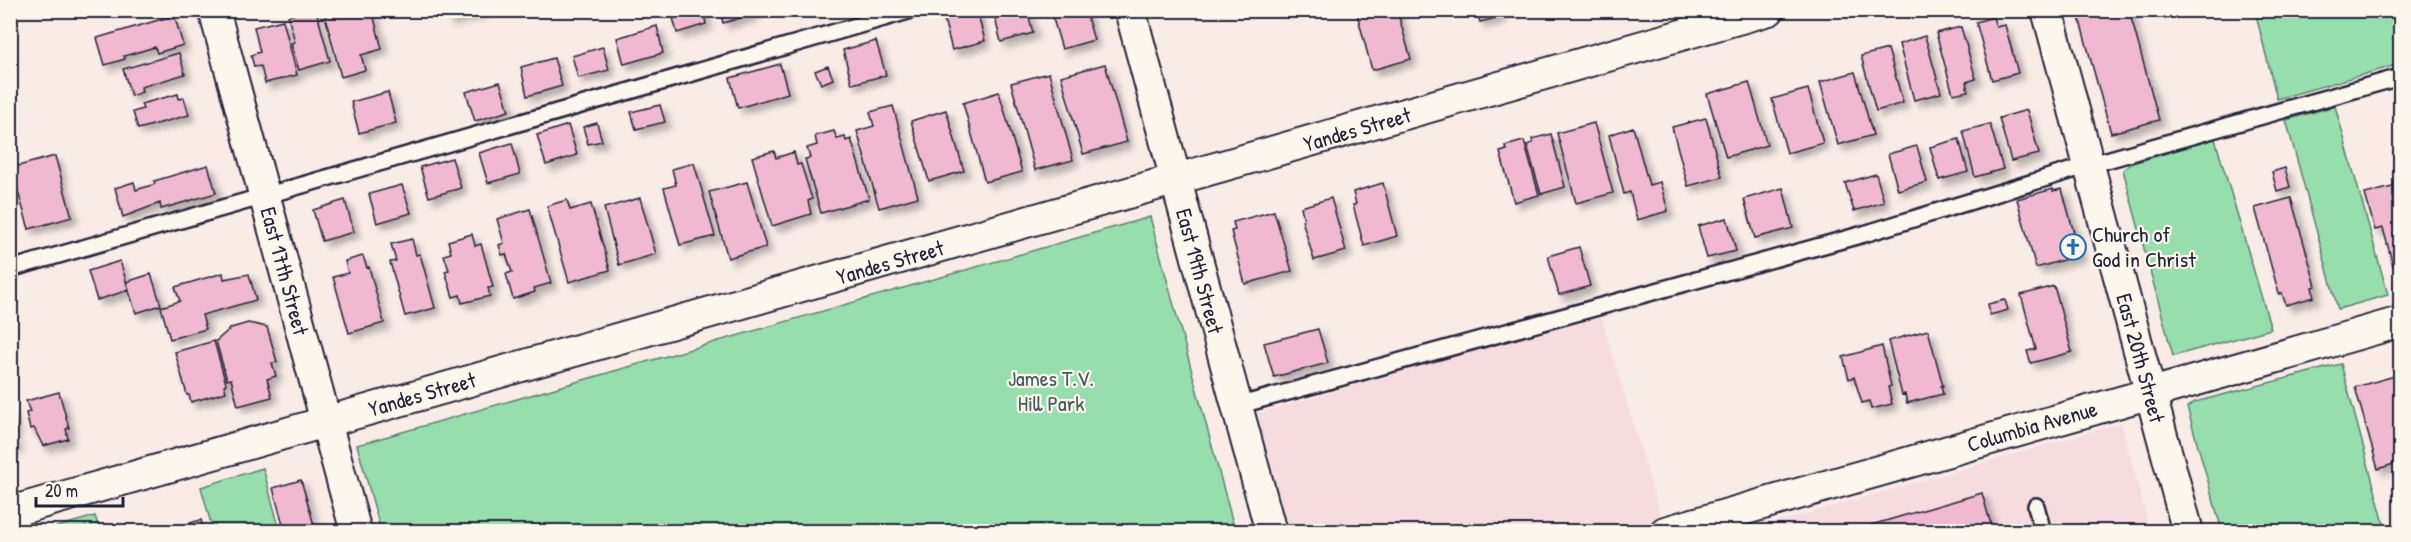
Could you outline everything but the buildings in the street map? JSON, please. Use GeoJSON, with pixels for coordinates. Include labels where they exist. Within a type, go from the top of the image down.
{"type":"FeatureCollection","features":[{"type":"Feature","properties":{"kind":"street","name":"East 17th Street"},"geometry":{"type":"LineString","coordinates":[[214,10],[356,531]]}},
{"type":"Feature","properties":{"kind":"street","name":"East 19th Street"},"geometry":{"type":"LineString","coordinates":[[1130,10],[1271,531]]}},
{"type":"Feature","properties":{"kind":"street","name":"Yandes Street"},"geometry":{"type":"LineString","coordinates":[[10,512],[1769,10]]}},
{"type":"Feature","properties":{"kind":"street","name":"East 20th Street"},"geometry":{"type":"LineString","coordinates":[[2047,10],[2188,531]]}},
{"type":"Feature","properties":{"kind":"street","name":"Columbia Avenue"},"geometry":{"type":"LineString","coordinates":[[1665,531],[2400,322]]}},
{"type":"Feature","properties":{"kind":"lane"},"geometry":{"type":"LineString","coordinates":[[10,268],[912,10]]}},
{"type":"Feature","properties":{"kind":"lane"},"geometry":{"type":"LineString","coordinates":[[1237,406],[1864,234],[2089,165],[2400,77]]}},
{"type":"Feature","properties":{"kind":"lane"},"geometry":{"type":"LineString","coordinates":[[2036,506],[2043,531]]}},
{"type":"Feature","properties":{"kind":"shaded area"},"geometry":{"type":"Polygon","coordinates":[[[1600,313],[1665,531],[1287,531],[1252,415],[1600,313]]]}},
{"type":"Feature","properties":{"kind":"shaded area"},"geometry":{"type":"Polygon","coordinates":[[[2121,423],[2150,531],[1744,532],[2121,423]]]}},
{"type":"Feature","properties":{"kind":"green space"},"geometry":{"type":"Polygon","coordinates":[[[2255,11],[2400,11],[2400,64],[2277,99],[2255,11]]]}},
{"type":"Feature","properties":{"kind":"green space"},"geometry":{"type":"Polygon","coordinates":[[[2335,106],[2388,295],[2338,309],[2286,120],[2335,106]]]}},
{"type":"Feature","properties":{"kind":"green space"},"geometry":{"type":"Polygon","coordinates":[[[2215,139],[2271,329],[2173,356],[2123,170],[2130,164],[2215,139]]]}},
{"type":"Feature","properties":{"kind":"green space","name":"James T.V. Hill Park"},"geometry":{"type":"Polygon","coordinates":[[[1150,217],[1235,531],[381,531],[357,445],[1150,217]]]}},
{"type":"Feature","properties":{"kind":"green space"},"geometry":{"type":"Polygon","coordinates":[[[2341,364],[2386,531],[2222,531],[2187,407],[2195,402],[2341,364]]]}},
{"type":"Feature","properties":{"kind":"green space"},"geometry":{"type":"Polygon","coordinates":[[[263,468],[280,531],[213,531],[201,487],[263,468]]]}},
{"type":"Feature","properties":{"kind":"green space"},"geometry":{"type":"Polygon","coordinates":[[[95,516],[100,531],[51,531],[50,529],[95,516]]]}},
{"type":"Feature","properties":{"kind":"place","name":"Church of God in Christ"},"geometry":{"type":"Point","coordinates":[2073,247]}}]}
